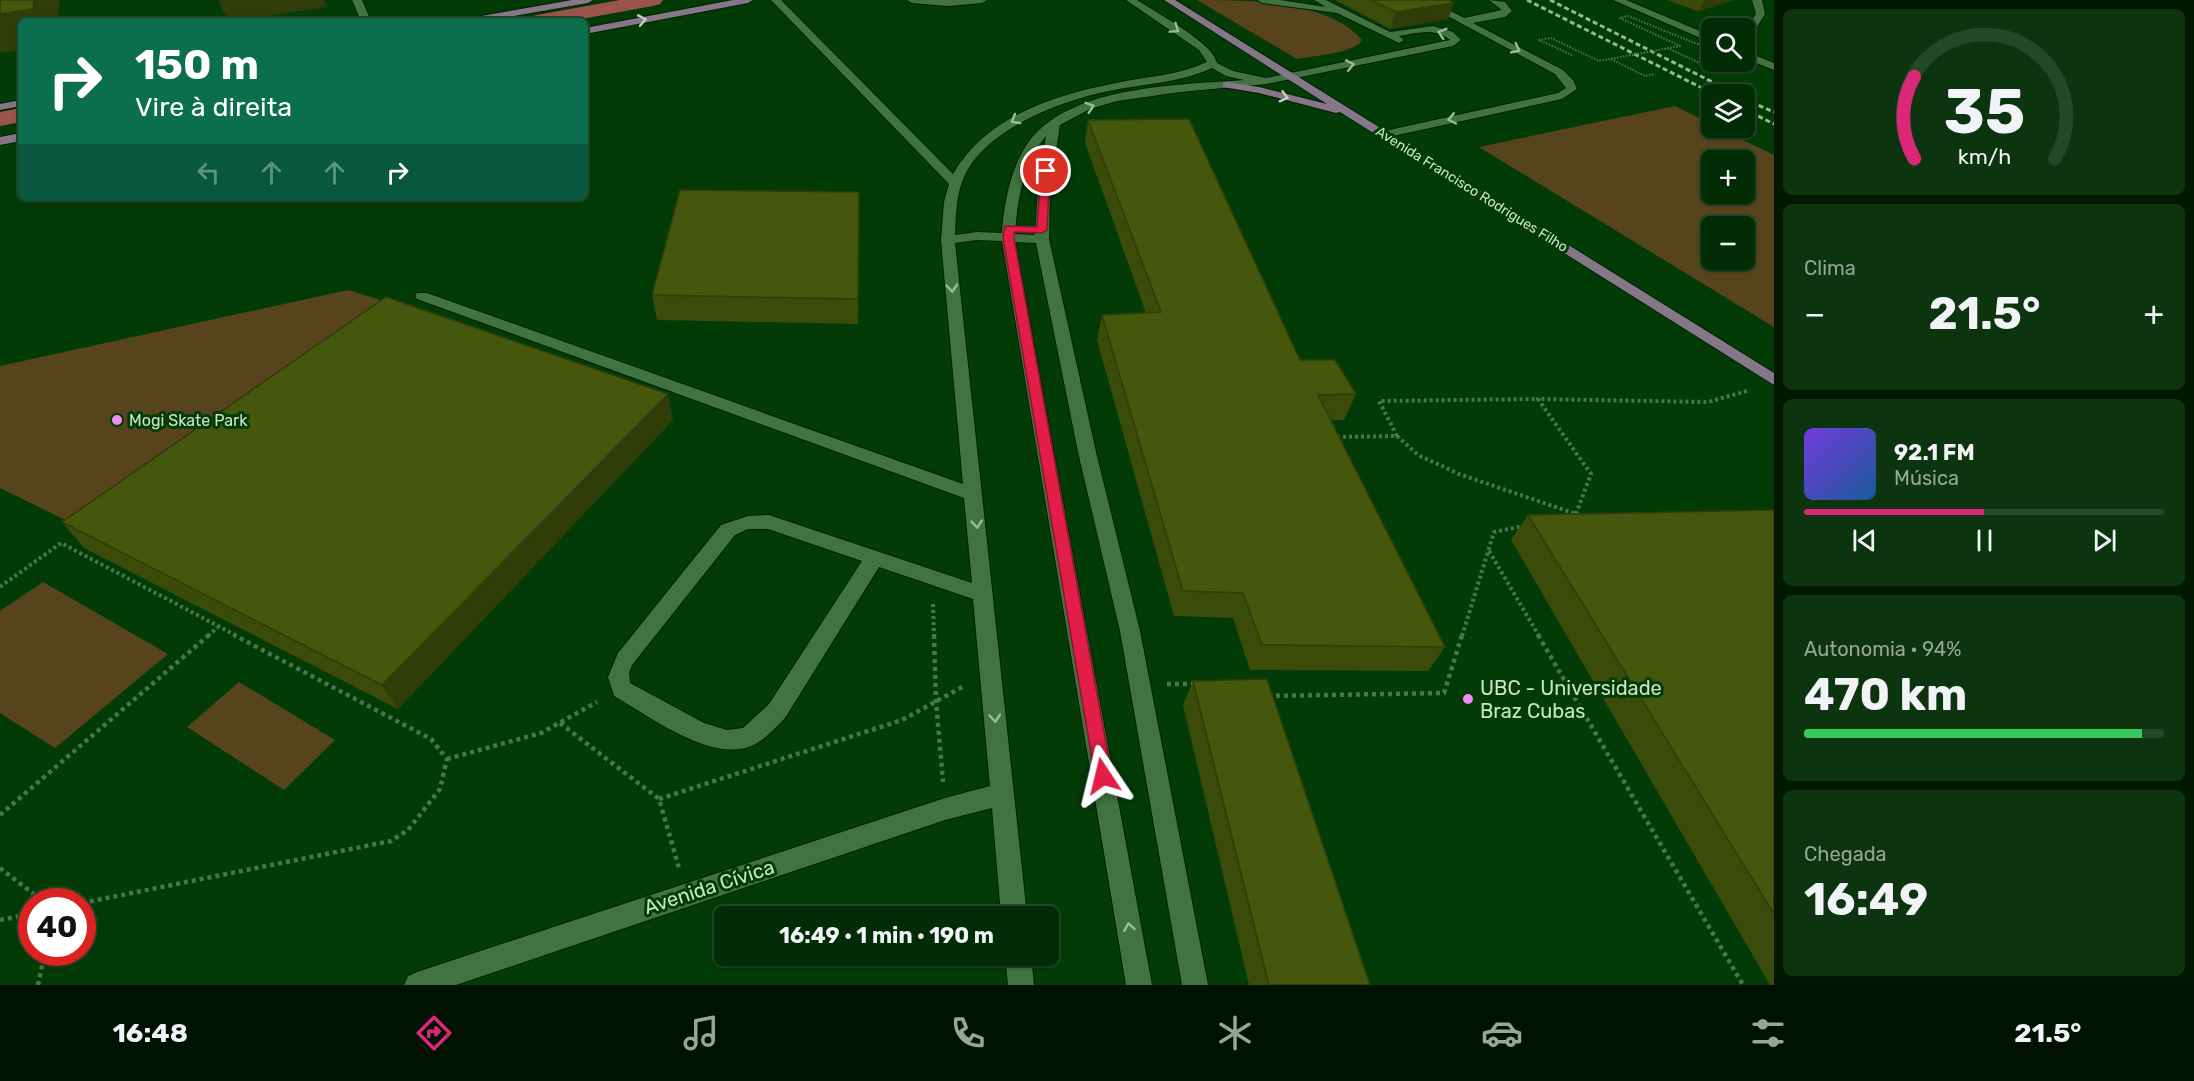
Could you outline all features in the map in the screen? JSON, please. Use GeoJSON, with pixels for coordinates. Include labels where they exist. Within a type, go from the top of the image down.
{"type":"FeatureCollection","features":[{"type":"Feature","properties":{"kind":"main road"},"geometry":{"type":"LineString","coordinates":[[487,18],[588,0]]}},
{"type":"Feature","properties":{"kind":"main road"},"geometry":{"type":"LineString","coordinates":[[588,30],[748,0]]}},
{"type":"Feature","properties":{"kind":"main road","name":"Avenida Francisco Rodrigues Filho"},"geometry":{"type":"LineString","coordinates":[[1169,0],[1774,380]]}},
{"type":"Feature","properties":{"kind":"main road"},"geometry":{"type":"LineString","coordinates":[[1227,85],[1259,90],[1354,115]]}},
{"type":"Feature","properties":{"kind":"main road"},"geometry":{"type":"LineString","coordinates":[[0,107],[18,104]]}},
{"type":"Feature","properties":{"kind":"main road"},"geometry":{"type":"LineString","coordinates":[[0,141],[18,138]]}},
{"type":"Feature","properties":{"kind":"street"},"geometry":{"type":"LineString","coordinates":[[357,0],[365,18]]}},
{"type":"Feature","properties":{"kind":"street"},"geometry":{"type":"LineString","coordinates":[[776,0],[955,183]]}},
{"type":"Feature","properties":{"kind":"street"},"geometry":{"type":"LineString","coordinates":[[912,0],[948,3],[982,0]]}},
{"type":"Feature","properties":{"kind":"street"},"geometry":{"type":"LineString","coordinates":[[1262,0],[1343,12]]}},
{"type":"Feature","properties":{"kind":"street"},"geometry":{"type":"LineString","coordinates":[[1319,0],[1419,51]]}},
{"type":"Feature","properties":{"kind":"street"},"geometry":{"type":"LineString","coordinates":[[1384,134],[1562,96],[1572,89],[1569,82],[1559,72],[1424,0]]}},
{"type":"Feature","properties":{"kind":"street"},"geometry":{"type":"LineString","coordinates":[[1464,21],[1502,15],[1507,11],[1502,4],[1494,0]]}},
{"type":"Feature","properties":{"kind":"street"},"geometry":{"type":"LineString","coordinates":[[1618,0],[1701,34]]}},
{"type":"Feature","properties":{"kind":"street"},"geometry":{"type":"LineString","coordinates":[[1129,1],[1203,48],[1212,59],[1212,64]]}},
{"type":"Feature","properties":{"kind":"street"},"geometry":{"type":"LineString","coordinates":[[1755,26],[1759,20],[1761,2]]}},
{"type":"Feature","properties":{"kind":"street"},"geometry":{"type":"LineString","coordinates":[[1139,985],[1009,233],[1016,188],[1032,146],[1054,124],[1083,109],[1117,99],[1171,89],[1293,77],[1419,51],[1453,43],[1456,40],[1434,29],[1389,35]]}},
{"type":"Feature","properties":{"kind":"street"},"geometry":{"type":"LineString","coordinates":[[1755,59],[1774,67]]}},
{"type":"Feature","properties":{"kind":"street"},"geometry":{"type":"LineString","coordinates":[[1013,906],[948,232],[955,183],[969,158],[996,131],[1022,115],[1074,96],[1188,73],[1212,64],[1230,74],[1266,81]]}},
{"type":"Feature","properties":{"kind":"street"},"geometry":{"type":"LineString","coordinates":[[1054,124],[1046,171],[1042,234],[1087,452],[1130,631],[1195,985]]}},
{"type":"Feature","properties":{"kind":"street"},"geometry":{"type":"LineString","coordinates":[[948,232],[977,236],[1009,233],[1042,234]]}},
{"type":"Feature","properties":{"kind":"street"},"geometry":{"type":"LineString","coordinates":[[422,296],[973,494]]}},
{"type":"Feature","properties":{"kind":"street"},"geometry":{"type":"LineString","coordinates":[[874,558],[777,711],[756,732],[740,739],[719,739],[691,727],[622,689],[618,680],[618,670],[625,659],[728,530],[755,520],[769,522],[984,595]]}},
{"type":"Feature","properties":{"kind":"street","name":"Avenida Cívica"},"geometry":{"type":"LineString","coordinates":[[417,985],[686,894],[945,810],[1002,794]]}},
{"type":"Feature","properties":{"kind":"street"},"geometry":{"type":"LineString","coordinates":[[1019,966],[1021,985]]}},
{"type":"Feature","properties":{"kind":"path"},"geometry":{"type":"LineString","coordinates":[[1572,55],[1539,40],[1551,38],[1599,61],[1680,46],[1620,18],[1628,16],[1701,46]]}},
{"type":"Feature","properties":{"kind":"path"},"geometry":{"type":"LineString","coordinates":[[1667,48],[1704,65],[1696,67]]}},
{"type":"Feature","properties":{"kind":"path"},"geometry":{"type":"LineString","coordinates":[[1611,59],[1645,75],[1655,74]]}},
{"type":"Feature","properties":{"kind":"path"},"geometry":{"type":"LineString","coordinates":[[1576,514],[1459,474],[1418,455],[1397,436],[1379,401],[1538,399],[1708,402],[1752,390]]}},
{"type":"Feature","properties":{"kind":"path"},"geometry":{"type":"LineString","coordinates":[[1538,399],[1591,474],[1576,514]]}},
{"type":"Feature","properties":{"kind":"path"},"geometry":{"type":"LineString","coordinates":[[1336,437],[1397,436]]}},
{"type":"Feature","properties":{"kind":"path"},"geometry":{"type":"LineString","coordinates":[[1565,517],[1576,514]]}},
{"type":"Feature","properties":{"kind":"path"},"geometry":{"type":"LineString","coordinates":[[1269,707],[1266,696],[1444,693],[1494,532],[1532,524]]}},
{"type":"Feature","properties":{"kind":"path"},"geometry":{"type":"LineString","coordinates":[[0,587],[61,543],[431,739],[447,759]]}},
{"type":"Feature","properties":{"kind":"path"},"geometry":{"type":"LineString","coordinates":[[1488,551],[1743,985]]}},
{"type":"Feature","properties":{"kind":"path"},"geometry":{"type":"LineString","coordinates":[[932,577],[936,701],[945,810]]}},
{"type":"Feature","properties":{"kind":"path"},"geometry":{"type":"LineString","coordinates":[[0,815],[218,627]]}},
{"type":"Feature","properties":{"kind":"path"},"geometry":{"type":"LineString","coordinates":[[659,799],[902,720],[991,673]]}},
{"type":"Feature","properties":{"kind":"path"},"geometry":{"type":"LineString","coordinates":[[447,759],[541,733],[622,689]]}},
{"type":"Feature","properties":{"kind":"path"},"geometry":{"type":"LineString","coordinates":[[560,723],[659,799],[686,894]]}},
{"type":"Feature","properties":{"kind":"path"},"geometry":{"type":"LineString","coordinates":[[96,900],[391,841],[408,830],[440,789],[447,759]]}},
{"type":"Feature","properties":{"kind":"path"},"geometry":{"type":"LineString","coordinates":[[0,868],[26,888]]}},
{"type":"Feature","properties":{"kind":"path"},"geometry":{"type":"LineString","coordinates":[[0,920],[18,917]]}},
{"type":"Feature","properties":{"kind":"path"},"geometry":{"type":"LineString","coordinates":[[38,985],[42,966]]}},
{"type":"Feature","properties":{"kind":"shaded area"},"geometry":{"type":"Polygon","coordinates":[[[1197,0],[1262,2],[1308,10],[1329,17],[1347,27],[1362,40],[1343,51],[1297,59],[1197,0]]]}},
{"type":"Feature","properties":{"kind":"shaded area"},"geometry":{"type":"Polygon","coordinates":[[[1675,106],[1701,119],[1701,138],[1739,138],[1774,155],[1774,327],[1479,147],[1675,106]]]}},
{"type":"Feature","properties":{"kind":"shaded area","name":"Mogi Skate Park"},"geometry":{"type":"Polygon","coordinates":[[[348,290],[390,303],[82,528],[0,488],[0,366],[348,290]]]}},
{"type":"Feature","properties":{"kind":"shaded area"},"geometry":{"type":"Polygon","coordinates":[[[43,582],[168,654],[55,748],[0,713],[0,611],[43,582]]]}},
{"type":"Feature","properties":{"kind":"shaded area"},"geometry":{"type":"Polygon","coordinates":[[[239,682],[335,740],[284,790],[187,727],[239,682]]]}},
{"type":"Feature","properties":{"kind":"building"},"geometry":{"type":"Polygon","coordinates":[[[0,0],[34,0],[33,9],[0,14],[0,0]]]}},
{"type":"Feature","properties":{"kind":"building"},"geometry":{"type":"Polygon","coordinates":[[[1371,0],[1449,0],[1454,3],[1396,12],[1371,0]]]}},
{"type":"Feature","properties":{"kind":"building"},"geometry":{"type":"Polygon","coordinates":[[[1189,119],[1300,360],[1335,360],[1356,394],[1318,395],[1445,647],[1262,645],[1243,593],[1183,591],[1102,315],[1161,312],[1088,120],[1189,119]]]}},
{"type":"Feature","properties":{"kind":"building"},"geometry":{"type":"Polygon","coordinates":[[[680,190],[859,192],[858,299],[652,295],[680,190]]]}},
{"type":"Feature","properties":{"kind":"building"},"geometry":{"type":"Polygon","coordinates":[[[386,297],[668,394],[382,685],[62,522],[386,297]]]}},
{"type":"Feature","properties":{"kind":"building"},"geometry":{"type":"Polygon","coordinates":[[[1774,510],[1774,914],[1528,515],[1774,510]]]}},
{"type":"Feature","properties":{"kind":"building"},"geometry":{"type":"Polygon","coordinates":[[[1267,679],[1370,985],[1269,985],[1193,681],[1267,679]]]}},
{"type":"Feature","properties":{"kind":"waterway"},"geometry":{"type":"LineString","coordinates":[[554,18],[653,0]]}},
{"type":"Feature","properties":{"kind":"waterway"},"geometry":{"type":"LineString","coordinates":[[0,119],[18,116]]}},
{"type":"Feature","properties":{"kind":"railway"},"geometry":{"type":"LineString","coordinates":[[1527,0],[1701,87]]}},
{"type":"Feature","properties":{"kind":"railway"},"geometry":{"type":"LineString","coordinates":[[1550,0],[1716,84]]}},
{"type":"Feature","properties":{"kind":"railway"},"geometry":{"type":"LineString","coordinates":[[1755,104],[1774,112]]}},
{"type":"Feature","properties":{"kind":"railway"},"geometry":{"type":"LineString","coordinates":[[1755,114],[1774,124]]}},
{"type":"Feature","properties":{"kind":"place","name":"Mogi Skate Park"},"geometry":{"type":"Point","coordinates":[117,420]}},
{"type":"Feature","properties":{"kind":"place","name":"UBC - Universidade Braz Cubas"},"geometry":{"type":"Point","coordinates":[1468,699]}},
{"type":"Feature","properties":{"kind":"route"},"geometry":{"type":"LineString","coordinates":[[1046,171],[1042,230],[1009,228],[1008,238],[1103,776]]}}]}
